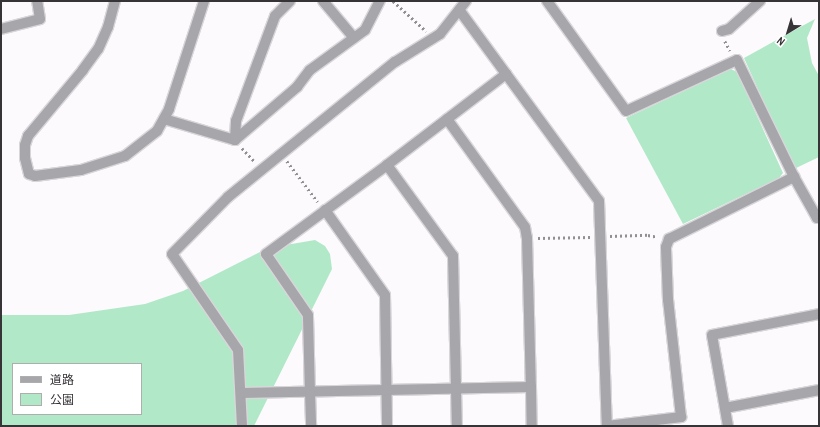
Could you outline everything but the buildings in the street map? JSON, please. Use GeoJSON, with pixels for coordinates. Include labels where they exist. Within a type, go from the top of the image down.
{"type":"FeatureCollection","features":[{"type":"Feature","properties":{"kind":"street"},"geometry":{"type":"LineString","coordinates":[[1,29],[40,19],[37,1]]}},
{"type":"Feature","properties":{"kind":"street"},"geometry":{"type":"LineString","coordinates":[[115,1],[108,27],[98,49],[83,70],[28,136],[25,145],[25,158],[29,174],[34,176],[81,170],[125,156],[157,131],[169,109],[204,1]]}},
{"type":"Feature","properties":{"kind":"street"},"geometry":{"type":"LineString","coordinates":[[235,140],[236,122],[275,16],[290,1]]}},
{"type":"Feature","properties":{"kind":"street"},"geometry":{"type":"LineString","coordinates":[[323,1],[354,38]]}},
{"type":"Feature","properties":{"kind":"street"},"geometry":{"type":"LineString","coordinates":[[235,140],[297,86],[310,70],[365,30],[380,1]]}},
{"type":"Feature","properties":{"kind":"street"},"geometry":{"type":"LineString","coordinates":[[242,426],[238,350],[172,254],[228,196],[395,62],[440,34],[460,11],[466,1]]}},
{"type":"Feature","properties":{"kind":"street"},"geometry":{"type":"LineString","coordinates":[[547,1],[626,111],[737,60],[794,177],[817,218],[819,218]]}},
{"type":"Feature","properties":{"kind":"street"},"geometry":{"type":"LineString","coordinates":[[722,31],[729,29],[760,1]]}},
{"type":"Feature","properties":{"kind":"street"},"geometry":{"type":"LineString","coordinates":[[460,11],[599,201],[607,426],[681,417],[668,300],[666,247],[669,239],[674,235],[794,177]]}},
{"type":"Feature","properties":{"kind":"street"},"geometry":{"type":"LineString","coordinates":[[311,426],[308,315],[266,254],[506,74]]}},
{"type":"Feature","properties":{"kind":"street"},"geometry":{"type":"LineString","coordinates":[[164,119],[235,140]]}},
{"type":"Feature","properties":{"kind":"street"},"geometry":{"type":"LineString","coordinates":[[447,119],[525,227],[528,238],[532,426]]}},
{"type":"Feature","properties":{"kind":"street"},"geometry":{"type":"LineString","coordinates":[[386,165],[453,256],[457,426]]}},
{"type":"Feature","properties":{"kind":"street"},"geometry":{"type":"LineString","coordinates":[[325,210],[385,295],[387,426]]}},
{"type":"Feature","properties":{"kind":"street"},"geometry":{"type":"LineString","coordinates":[[728,426],[712,335],[819,314]]}},
{"type":"Feature","properties":{"kind":"street"},"geometry":{"type":"LineString","coordinates":[[241,393],[310,393],[531,387]]}},
{"type":"Feature","properties":{"kind":"street"},"geometry":{"type":"LineString","coordinates":[[725,408],[819,390]]}},
{"type":"Feature","properties":{"kind":"path"},"geometry":{"type":"LineString","coordinates":[[393,1],[426,30],[420,35]]}},
{"type":"Feature","properties":{"kind":"path"},"geometry":{"type":"LineString","coordinates":[[722,31],[726,45],[737,60]]}},
{"type":"Feature","properties":{"kind":"path"},"geometry":{"type":"LineString","coordinates":[[235,140],[262,170]]}},
{"type":"Feature","properties":{"kind":"path"},"geometry":{"type":"LineString","coordinates":[[282,154],[325,210]]}},
{"type":"Feature","properties":{"kind":"path"},"geometry":{"type":"LineString","coordinates":[[528,238],[648,235],[669,239]]}},
{"type":"Feature","properties":{"kind":"green space"},"geometry":{"type":"Polygon","coordinates":[[[815,19],[807,38],[812,63],[819,76],[819,157],[794,169],[744,58],[815,19]]]}},
{"type":"Feature","properties":{"kind":"green space"},"geometry":{"type":"Polygon","coordinates":[[[731,69],[737,72],[783,173],[779,178],[683,224],[626,118],[731,69]]]}},
{"type":"Feature","properties":{"kind":"green space"},"geometry":{"type":"Polygon","coordinates":[[[315,240],[325,246],[330,254],[332,269],[254,426],[1,426],[1,315],[69,315],[145,304],[183,291],[268,248],[315,240]]]}}]}
